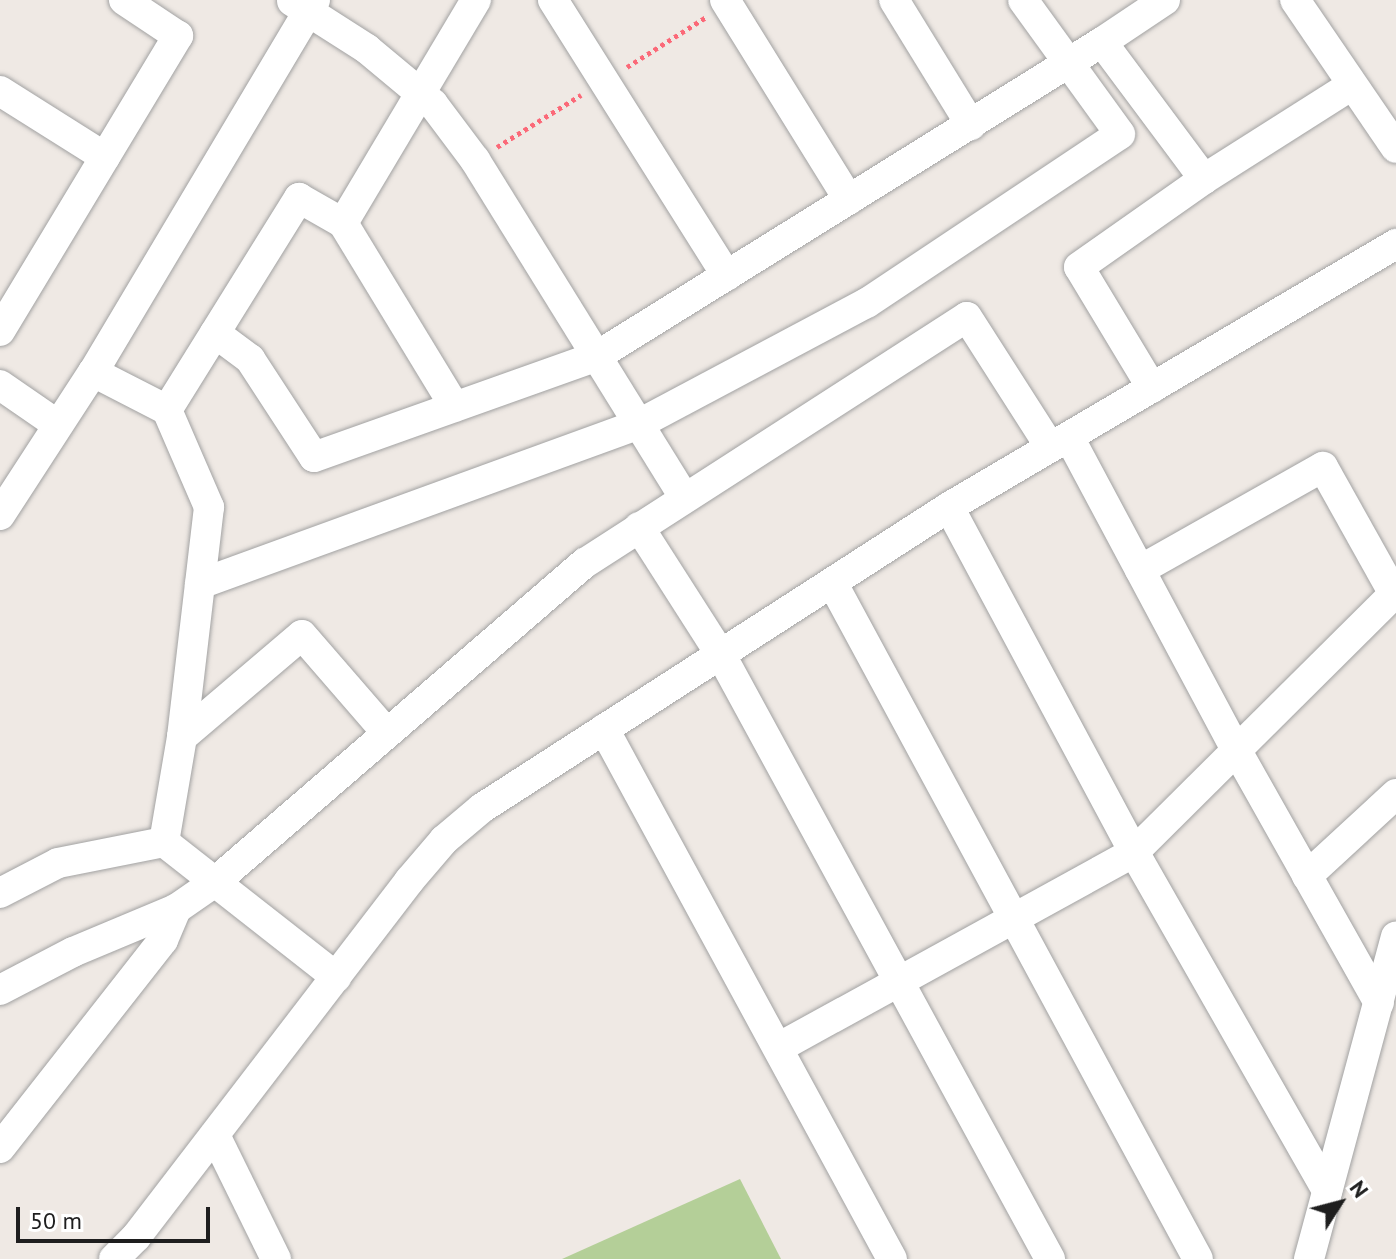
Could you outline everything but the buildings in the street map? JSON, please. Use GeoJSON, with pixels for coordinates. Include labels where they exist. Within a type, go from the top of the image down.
{"type":"FeatureCollection","features":[{"type":"Feature","properties":{"kind":"street"},"geometry":{"type":"LineString","coordinates":[[0,331],[178,36],[124,0]]}},
{"type":"Feature","properties":{"kind":"street"},"geometry":{"type":"LineString","coordinates":[[343,223],[476,0]]}},
{"type":"Feature","properties":{"kind":"street"},"geometry":{"type":"LineString","coordinates":[[553,0],[727,276]]}},
{"type":"Feature","properties":{"kind":"street"},"geometry":{"type":"LineString","coordinates":[[725,0],[849,200]]}},
{"type":"Feature","properties":{"kind":"street"},"geometry":{"type":"LineString","coordinates":[[894,0],[971,125]]}},
{"type":"Feature","properties":{"kind":"street"},"geometry":{"type":"LineString","coordinates":[[200,584],[639,424],[867,303],[1120,134],[1023,0]]}},
{"type":"Feature","properties":{"kind":"street"},"geometry":{"type":"LineString","coordinates":[[215,333],[250,359],[314,457],[597,356],[1070,63],[1165,0]]}},
{"type":"Feature","properties":{"kind":"street"},"geometry":{"type":"LineString","coordinates":[[1295,0],[1396,148]]}},
{"type":"Feature","properties":{"kind":"street"},"geometry":{"type":"LineString","coordinates":[[0,515],[93,372],[305,4],[419,91],[467,148],[684,497]]}},
{"type":"Feature","properties":{"kind":"street"},"geometry":{"type":"LineString","coordinates":[[1102,42],[1204,179]]}},
{"type":"Feature","properties":{"kind":"street"},"geometry":{"type":"LineString","coordinates":[[1152,388],[1079,267],[1204,179],[1352,85]]}},
{"type":"Feature","properties":{"kind":"street"},"geometry":{"type":"LineString","coordinates":[[0,91],[105,157]]}},
{"type":"Feature","properties":{"kind":"street"},"geometry":{"type":"LineString","coordinates":[[167,410],[299,198],[343,223],[455,407]]}},
{"type":"Feature","properties":{"kind":"street"},"geometry":{"type":"LineString","coordinates":[[114,1259],[136,1237],[444,840],[482,808],[949,507],[1396,244]]}},
{"type":"Feature","properties":{"kind":"street"},"geometry":{"type":"LineString","coordinates":[[0,990],[73,952],[176,909],[215,882],[585,563],[967,317],[1060,442],[1140,570],[1237,751],[1379,1003]]}},
{"type":"Feature","properties":{"kind":"street"},"geometry":{"type":"LineString","coordinates":[[93,372],[167,410],[209,507],[182,737],[164,842]]}},
{"type":"Feature","properties":{"kind":"street"},"geometry":{"type":"LineString","coordinates":[[0,385],[58,425]]}},
{"type":"Feature","properties":{"kind":"street"},"geometry":{"type":"LineString","coordinates":[[778,1048],[1134,852],[1395,593],[1323,467],[1140,570]]}},
{"type":"Feature","properties":{"kind":"street"},"geometry":{"type":"LineString","coordinates":[[949,507],[1134,852],[1327,1191]]}},
{"type":"Feature","properties":{"kind":"street"},"geometry":{"type":"LineString","coordinates":[[639,527],[721,655],[1050,1259]]}},
{"type":"Feature","properties":{"kind":"street"},"geometry":{"type":"LineString","coordinates":[[833,584],[1017,919],[1198,1259]]}},
{"type":"Feature","properties":{"kind":"street"},"geometry":{"type":"LineString","coordinates":[[182,737],[302,635],[387,733]]}},
{"type":"Feature","properties":{"kind":"street"},"geometry":{"type":"LineString","coordinates":[[604,729],[892,1259]]}},
{"type":"Feature","properties":{"kind":"street"},"geometry":{"type":"LineString","coordinates":[[1307,876],[1396,794]]}},
{"type":"Feature","properties":{"kind":"street"},"geometry":{"type":"LineString","coordinates":[[0,893],[58,863],[164,842],[336,977]]}},
{"type":"Feature","properties":{"kind":"street"},"geometry":{"type":"LineString","coordinates":[[0,1148],[163,940],[176,909]]}},
{"type":"Feature","properties":{"kind":"street"},"geometry":{"type":"LineString","coordinates":[[1309,1259],[1396,937]]}},
{"type":"Feature","properties":{"kind":"street"},"geometry":{"type":"LineString","coordinates":[[215,1135],[276,1259]]}},
{"type":"Feature","properties":{"kind":"green space"},"geometry":{"type":"Polygon","coordinates":[[[740,1179],[781,1259],[562,1259],[740,1179]]]}}]}
